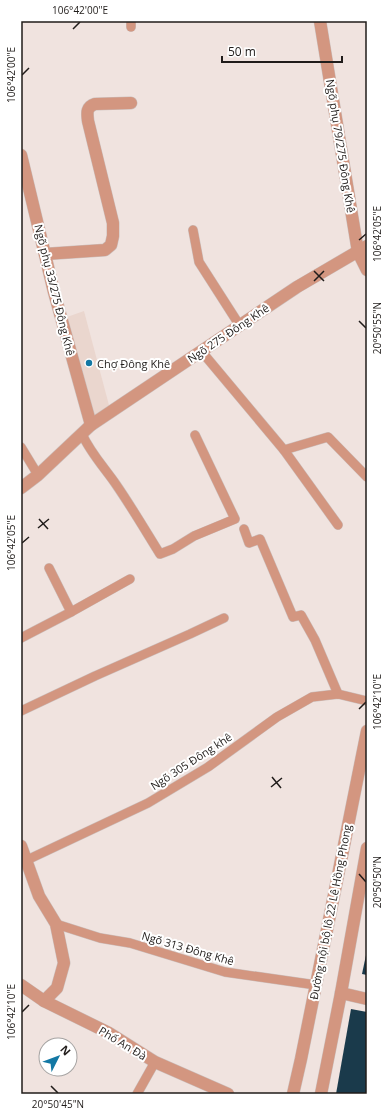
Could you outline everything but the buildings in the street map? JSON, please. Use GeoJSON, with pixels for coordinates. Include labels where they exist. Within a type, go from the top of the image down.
{"type":"FeatureCollection","features":[{"type":"Feature","properties":{"kind":"street","name":"Ngõ phụ 79/275 Đông Khê"},"geometry":{"type":"LineString","coordinates":[[320,21],[367,270]]}},
{"type":"Feature","properties":{"kind":"street"},"geometry":{"type":"LineString","coordinates":[[45,254],[105,250],[111,245],[113,223],[87,112],[91,106],[95,104],[131,103]]}},
{"type":"Feature","properties":{"kind":"street","name":"Ngõ phụ 33/275 Đông Khê"},"geometry":{"type":"LineString","coordinates":[[21,155],[54,292],[91,425]]}},
{"type":"Feature","properties":{"kind":"street","name":"Ngõ 275 Đông Khê"},"geometry":{"type":"LineString","coordinates":[[21,488],[38,475],[91,425],[297,287],[363,249]]}},
{"type":"Feature","properties":{"kind":"street","name":"Đường nội bộ lô 22 Lê Hồng Phong"},"geometry":{"type":"LineString","coordinates":[[293,1094],[367,731]]}},
{"type":"Feature","properties":{"kind":"street"},"geometry":{"type":"LineString","coordinates":[[21,846],[39,896],[56,924],[64,963],[57,988],[44,1001]]}},
{"type":"Feature","properties":{"kind":"street"},"geometry":{"type":"LineString","coordinates":[[321,1094],[367,848]]}},
{"type":"Feature","properties":{"kind":"street","name":"Phố An Đà"},"geometry":{"type":"LineString","coordinates":[[21,985],[44,1001],[110,1033],[156,1062],[228,1094]]}},
{"type":"Feature","properties":{"kind":"street"},"geometry":{"type":"LineString","coordinates":[[341,993],[367,999]]}},
{"type":"Feature","properties":{"kind":"lane"},"geometry":{"type":"LineString","coordinates":[[193,230],[199,262],[240,326]]}},
{"type":"Feature","properties":{"kind":"lane"},"geometry":{"type":"LineString","coordinates":[[202,352],[284,450],[338,525]]}},
{"type":"Feature","properties":{"kind":"lane"},"geometry":{"type":"LineString","coordinates":[[82,434],[88,447],[128,503],[160,554],[173,549],[194,536],[235,519],[195,435]]}},
{"type":"Feature","properties":{"kind":"lane"},"geometry":{"type":"LineString","coordinates":[[284,450],[328,437],[367,477]]}},
{"type":"Feature","properties":{"kind":"lane"},"geometry":{"type":"LineString","coordinates":[[21,447],[38,475]]}},
{"type":"Feature","properties":{"kind":"lane"},"geometry":{"type":"LineString","coordinates":[[244,529],[249,543],[260,539],[293,617],[301,615],[315,640],[338,694]]}},
{"type":"Feature","properties":{"kind":"lane"},"geometry":{"type":"LineString","coordinates":[[49,568],[71,612]]}},
{"type":"Feature","properties":{"kind":"lane"},"geometry":{"type":"LineString","coordinates":[[21,638],[130,579]]}},
{"type":"Feature","properties":{"kind":"lane"},"geometry":{"type":"LineString","coordinates":[[21,711],[224,618]]}},
{"type":"Feature","properties":{"kind":"lane","name":"Ngõ 305 Đông khê"},"geometry":{"type":"LineString","coordinates":[[26,860],[148,803],[208,767],[277,717],[312,697],[338,694],[367,701]]}},
{"type":"Feature","properties":{"kind":"lane","name":"Ngõ 313 Đông Khê"},"geometry":{"type":"LineString","coordinates":[[56,924],[100,938],[130,943],[225,972],[316,985]]}},
{"type":"Feature","properties":{"kind":"lane"},"geometry":{"type":"LineString","coordinates":[[137,1094],[156,1062]]}},
{"type":"Feature","properties":{"kind":"shaded area","name":"Chợ Đông Khê"},"geometry":{"type":"Polygon","coordinates":[[[84,311],[110,409],[94,417],[67,317],[84,311]]]}},
{"type":"Feature","properties":{"kind":"place","name":"Chợ Đông Khê"},"geometry":{"type":"Point","coordinates":[89,363]}}]}
